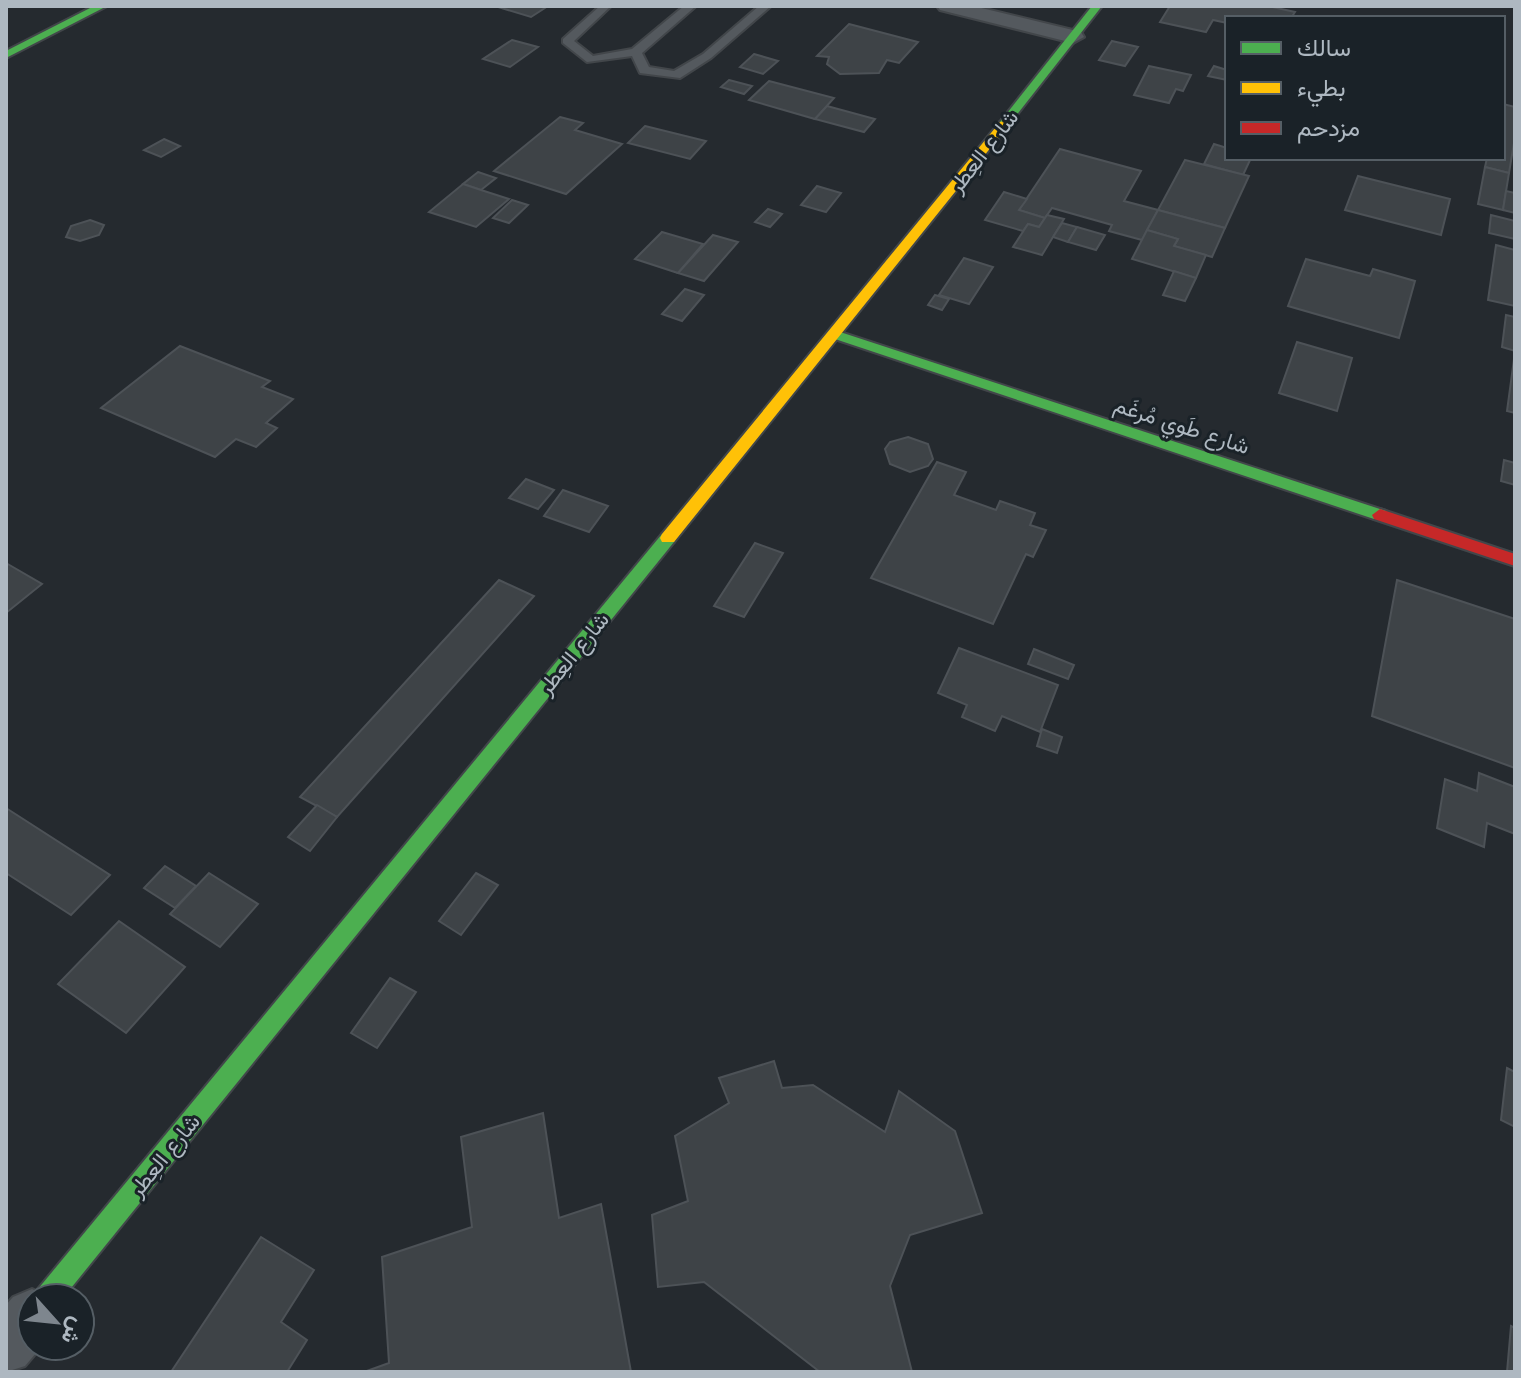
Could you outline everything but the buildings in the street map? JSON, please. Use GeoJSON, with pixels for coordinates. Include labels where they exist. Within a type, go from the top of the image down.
{"type":"FeatureCollection","features":[{"type":"Feature","properties":{"kind":"street"},"geometry":{"type":"LineString","coordinates":[[11,48],[102,6]]}},
{"type":"Feature","properties":{"kind":"street"},"geometry":{"type":"LineString","coordinates":[[947,6],[1073,37]]}},
{"type":"Feature","properties":{"kind":"street","name":"شارع العِطر"},"geometry":{"type":"LineString","coordinates":[[60,1282],[834,334],[1097,6]]}},
{"type":"Feature","properties":{"kind":"street","name":"شارع طَوي مُرغَم"},"geometry":{"type":"LineString","coordinates":[[834,334],[1515,560]]}},
{"type":"Feature","properties":{"kind":"lane"},"geometry":{"type":"LineString","coordinates":[[606,6],[567,41],[591,60],[636,52],[691,6]]}},
{"type":"Feature","properties":{"kind":"lane"},"geometry":{"type":"LineString","coordinates":[[636,52],[644,70],[676,75],[707,56],[766,6]]}},
{"type":"Feature","properties":{"kind":"traffic: fast"},"geometry":{"type":"LineString","coordinates":[[6,55],[102,6]]}},
{"type":"Feature","properties":{"kind":"traffic: fast"},"geometry":{"type":"LineString","coordinates":[[1004,124],[1097,6]]}},
{"type":"Feature","properties":{"kind":"traffic: fast"},"geometry":{"type":"LineString","coordinates":[[834,334],[1380,515]]}},
{"type":"Feature","properties":{"kind":"traffic: fast"},"geometry":{"type":"LineString","coordinates":[[60,1282],[668,538]]}},
{"type":"Feature","properties":{"kind":"traffic: slow"},"geometry":{"type":"LineString","coordinates":[[668,538],[1004,124]]}},
{"type":"Feature","properties":{"kind":"traffic: jam"},"geometry":{"type":"LineString","coordinates":[[1380,515],[1515,560]]}}]}
